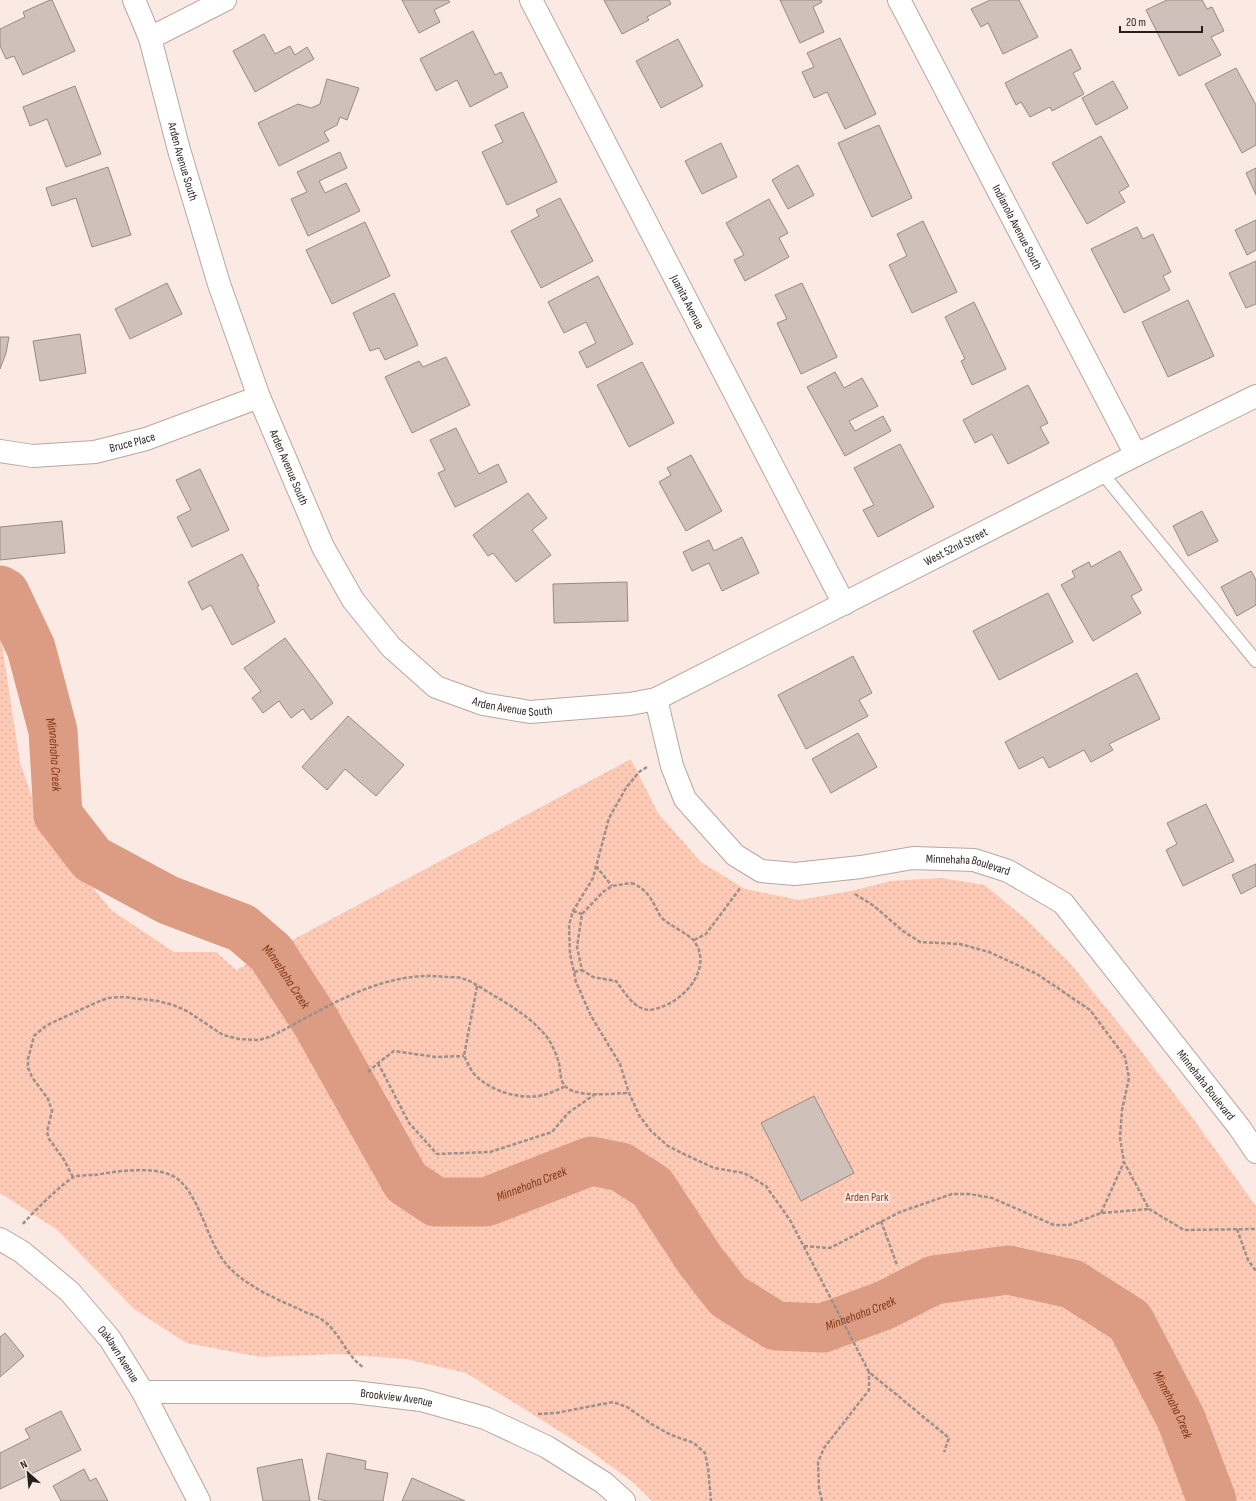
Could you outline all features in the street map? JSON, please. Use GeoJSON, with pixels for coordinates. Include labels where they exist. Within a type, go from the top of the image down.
{"type":"FeatureCollection","features":[{"type":"Feature","properties":{"kind":"street","name":"Arden Avenue South"},"geometry":{"type":"LineString","coordinates":[[134,0],[150,38],[178,150],[219,284],[259,397],[324,547],[353,600],[391,647],[436,687],[483,704],[530,712],[630,704],[656,699]]}},
{"type":"Feature","properties":{"kind":"street"},"geometry":{"type":"LineString","coordinates":[[150,38],[225,0]]}},
{"type":"Feature","properties":{"kind":"street","name":"Juanita Avenue"},"geometry":{"type":"LineString","coordinates":[[531,0],[844,604]]}},
{"type":"Feature","properties":{"kind":"street","name":"Indianola Avenue South"},"geometry":{"type":"LineString","coordinates":[[899,0],[1136,455]]}},
{"type":"Feature","properties":{"kind":"street","name":"West 52nd Street"},"geometry":{"type":"LineString","coordinates":[[656,699],[1102,472],[1256,396]]}},
{"type":"Feature","properties":{"kind":"street","name":"Bruce Place"},"geometry":{"type":"LineString","coordinates":[[0,451],[33,456],[95,452],[146,439],[259,397]]}},
{"type":"Feature","properties":{"kind":"street","name":"Minnehaha Boulevard"},"geometry":{"type":"LineString","coordinates":[[656,699],[672,766],[685,798],[735,855],[761,870],[795,874],[861,867],[913,858],[974,860],[1008,871],[1063,903],[1239,1127],[1256,1152]]}},
{"type":"Feature","properties":{"kind":"street","name":"Oaklawn Avenue"},"geometry":{"type":"LineString","coordinates":[[3,1241],[22,1252],[70,1292],[110,1339],[143,1392],[199,1501]]}},
{"type":"Feature","properties":{"kind":"street","name":"Brookview Avenue"},"geometry":{"type":"LineString","coordinates":[[143,1392],[353,1392],[421,1400],[485,1418],[547,1447],[604,1482],[624,1501]]}},
{"type":"Feature","properties":{"kind":"lane"},"geometry":{"type":"LineString","coordinates":[[1102,472],[1256,661]]}},
{"type":"Feature","properties":{"kind":"path"},"geometry":{"type":"LineString","coordinates":[[650,766],[639,772],[630,782],[609,818],[593,878],[573,911],[570,925],[570,954],[576,982],[591,1016],[620,1064],[629,1093],[640,1115],[651,1131],[668,1146],[686,1155],[714,1168],[744,1172],[766,1186],[790,1220],[869,1372],[949,1438],[944,1452]]}},
{"type":"Feature","properties":{"kind":"path"},"geometry":{"type":"LineString","coordinates":[[596,866],[612,886]]}},
{"type":"Feature","properties":{"kind":"path"},"geometry":{"type":"LineString","coordinates":[[694,940],[706,934],[745,882]]}},
{"type":"Feature","properties":{"kind":"path"},"geometry":{"type":"LineString","coordinates":[[631,883],[644,889],[654,904],[660,917],[694,940],[699,951],[700,962],[694,983],[680,998],[668,1005],[654,1010],[644,1010],[634,1004],[616,981],[593,977],[582,970],[577,947],[582,914],[603,892],[612,886],[631,883]]}},
{"type":"Feature","properties":{"kind":"path"},"geometry":{"type":"LineString","coordinates":[[874,906],[920,942],[960,944],[989,952],[1037,974],[1090,1010],[1125,1057],[1129,1078],[1122,1110],[1120,1138],[1124,1162],[1149,1209],[1184,1230],[1256,1229]]}},
{"type":"Feature","properties":{"kind":"path"},"geometry":{"type":"LineString","coordinates":[[573,911],[582,914]]}},
{"type":"Feature","properties":{"kind":"path"},"geometry":{"type":"LineString","coordinates":[[574,972],[582,970]]}},
{"type":"Feature","properties":{"kind":"path"},"geometry":{"type":"LineString","coordinates":[[73,1178],[63,1158],[49,1139],[47,1132],[52,1111],[48,1099],[32,1077],[28,1068],[28,1059],[34,1036],[47,1025],[108,998],[123,997],[158,1001],[173,1005],[187,1011],[223,1035],[239,1039],[259,1040],[272,1036],[366,988],[411,976],[439,976],[464,979],[509,1004],[546,1036],[554,1048],[564,1087],[572,1091],[594,1094],[629,1093]]}},
{"type":"Feature","properties":{"kind":"path"},"geometry":{"type":"LineString","coordinates":[[477,986],[464,1056],[476,1076],[489,1086],[506,1093],[523,1097],[546,1094],[564,1087]]}},
{"type":"Feature","properties":{"kind":"path"},"geometry":{"type":"LineString","coordinates":[[368,1072],[394,1051],[436,1057],[464,1056]]}},
{"type":"Feature","properties":{"kind":"path"},"geometry":{"type":"LineString","coordinates":[[378,1063],[409,1123],[437,1154],[490,1152],[552,1132],[568,1113],[594,1094]]}},
{"type":"Feature","properties":{"kind":"path"},"geometry":{"type":"LineString","coordinates":[[1101,1213],[1124,1162]]}},
{"type":"Feature","properties":{"kind":"path"},"geometry":{"type":"LineString","coordinates":[[3,1241],[73,1178],[133,1170],[159,1171],[179,1180],[189,1191],[216,1249],[227,1265],[246,1282],[275,1299],[322,1320],[340,1338],[354,1361],[365,1369]]}},
{"type":"Feature","properties":{"kind":"path"},"geometry":{"type":"LineString","coordinates":[[804,1246],[830,1248],[900,1212],[952,1194],[970,1194],[992,1198],[1054,1225],[1069,1225],[1101,1213],[1149,1209]]}},
{"type":"Feature","properties":{"kind":"path"},"geometry":{"type":"LineString","coordinates":[[881,1221],[897,1265]]}},
{"type":"Feature","properties":{"kind":"path"},"geometry":{"type":"LineString","coordinates":[[1237,1229],[1248,1260],[1256,1271]]}},
{"type":"Feature","properties":{"kind":"path"},"geometry":{"type":"LineString","coordinates":[[822,1501],[819,1488],[818,1462],[824,1448],[869,1390],[869,1372]]}},
{"type":"Feature","properties":{"kind":"path"},"geometry":{"type":"LineString","coordinates":[[531,1414],[556,1413],[613,1402],[627,1407],[653,1425],[671,1435],[694,1443],[705,1453],[711,1501]]}},
{"type":"Feature","properties":{"kind":"green space","name":"Arden Park"},"geometry":{"type":"Polygon","coordinates":[[[0,632],[20,762],[36,809],[67,855],[111,910],[174,952],[216,952],[236,970],[631,759],[658,813],[701,862],[745,889],[799,900],[851,891],[891,881],[941,878],[985,885],[1028,921],[1070,963],[1189,1113],[1256,1206],[1256,1501],[652,1501],[634,1483],[586,1448],[466,1373],[406,1359],[338,1354],[260,1357],[186,1343],[134,1309],[56,1229],[0,1193],[0,632]]]}},
{"type":"Feature","properties":{"kind":"building"},"geometry":{"type":"Polygon","coordinates":[[[52,0],[75,51],[23,75],[14,56],[6,59],[0,46],[0,29],[25,17],[23,12],[52,0]]]}},
{"type":"Feature","properties":{"kind":"building"},"geometry":{"type":"Polygon","coordinates":[[[402,0],[448,0],[450,2],[434,10],[440,22],[419,33],[402,0]]]}},
{"type":"Feature","properties":{"kind":"building"},"geometry":{"type":"Polygon","coordinates":[[[604,0],[669,0],[671,4],[647,17],[649,20],[622,34],[604,0]]]}},
{"type":"Feature","properties":{"kind":"building"},"geometry":{"type":"Polygon","coordinates":[[[780,0],[821,0],[822,2],[813,7],[824,32],[800,43],[780,0]]]}},
{"type":"Feature","properties":{"kind":"building"},"geometry":{"type":"Polygon","coordinates":[[[990,0],[1019,0],[1038,37],[1003,54],[988,23],[981,27],[971,9],[990,0]]]}},
{"type":"Feature","properties":{"kind":"building"},"geometry":{"type":"Polygon","coordinates":[[[1167,0],[1202,0],[1207,9],[1212,7],[1224,31],[1211,37],[1221,55],[1179,76],[1146,10],[1167,0]]]}},
{"type":"Feature","properties":{"kind":"building"},"geometry":{"type":"Polygon","coordinates":[[[473,31],[495,75],[501,72],[508,87],[470,107],[457,80],[436,91],[420,59],[473,31]]]}},
{"type":"Feature","properties":{"kind":"building"},"geometry":{"type":"Polygon","coordinates":[[[264,34],[275,54],[290,46],[295,55],[307,47],[314,59],[255,92],[233,51],[264,34]]]}},
{"type":"Feature","properties":{"kind":"building"},"geometry":{"type":"Polygon","coordinates":[[[840,38],[876,114],[845,129],[827,92],[814,98],[802,72],[814,67],[807,53],[840,38]]]}},
{"type":"Feature","properties":{"kind":"building"},"geometry":{"type":"Polygon","coordinates":[[[678,39],[703,86],[661,108],[636,61],[678,39]]]}},
{"type":"Feature","properties":{"kind":"building"},"geometry":{"type":"Polygon","coordinates":[[[1071,49],[1081,69],[1073,73],[1084,94],[1052,111],[1050,107],[1030,117],[1021,102],[1016,105],[1005,83],[1071,49]]]}},
{"type":"Feature","properties":{"kind":"building"},"geometry":{"type":"Polygon","coordinates":[[[1236,68],[1256,105],[1256,145],[1242,153],[1205,84],[1236,68]]]}},
{"type":"Feature","properties":{"kind":"building"},"geometry":{"type":"Polygon","coordinates":[[[327,79],[359,88],[347,120],[340,117],[337,125],[324,132],[329,141],[279,166],[258,123],[298,104],[311,108],[320,104],[327,79]]]}},
{"type":"Feature","properties":{"kind":"building"},"geometry":{"type":"Polygon","coordinates":[[[1113,81],[1128,108],[1096,125],[1082,98],[1113,81]]]}},
{"type":"Feature","properties":{"kind":"building"},"geometry":{"type":"Polygon","coordinates":[[[75,86],[101,154],[66,167],[47,119],[30,126],[23,107],[75,86]]]}},
{"type":"Feature","properties":{"kind":"building"},"geometry":{"type":"Polygon","coordinates":[[[523,112],[557,182],[507,205],[482,152],[503,142],[495,125],[523,112]]]}},
{"type":"Feature","properties":{"kind":"building"},"geometry":{"type":"Polygon","coordinates":[[[879,125],[912,198],[872,217],[838,143],[879,125]]]}},
{"type":"Feature","properties":{"kind":"building"},"geometry":{"type":"Polygon","coordinates":[[[1101,136],[1129,186],[1119,192],[1125,202],[1087,224],[1052,163],[1101,136]]]}},
{"type":"Feature","properties":{"kind":"building"},"geometry":{"type":"Polygon","coordinates":[[[721,143],[737,177],[702,194],[685,161],[721,143]]]}},
{"type":"Feature","properties":{"kind":"building"},"geometry":{"type":"Polygon","coordinates":[[[340,152],[347,168],[319,181],[325,193],[346,183],[360,211],[308,236],[291,199],[307,192],[297,172],[340,152]]]}},
{"type":"Feature","properties":{"kind":"building"},"geometry":{"type":"Polygon","coordinates":[[[798,165],[814,195],[788,209],[772,180],[798,165]]]}},
{"type":"Feature","properties":{"kind":"building"},"geometry":{"type":"Polygon","coordinates":[[[108,167],[131,235],[92,247],[76,198],[52,206],[46,188],[108,167]]]}},
{"type":"Feature","properties":{"kind":"building"},"geometry":{"type":"Polygon","coordinates":[[[1256,168],[1256,195],[1246,173],[1256,168]]]}},
{"type":"Feature","properties":{"kind":"building"},"geometry":{"type":"Polygon","coordinates":[[[560,198],[593,261],[541,288],[511,231],[539,216],[536,210],[560,198]]]}},
{"type":"Feature","properties":{"kind":"building"},"geometry":{"type":"Polygon","coordinates":[[[769,199],[788,233],[779,238],[789,257],[745,281],[734,260],[744,255],[726,223],[769,199]]]}},
{"type":"Feature","properties":{"kind":"building"},"geometry":{"type":"Polygon","coordinates":[[[1256,220],[1256,250],[1247,255],[1235,230],[1256,220]]]}},
{"type":"Feature","properties":{"kind":"building"},"geometry":{"type":"Polygon","coordinates":[[[923,221],[957,292],[912,313],[889,265],[907,256],[897,234],[923,221]]]}},
{"type":"Feature","properties":{"kind":"building"},"geometry":{"type":"Polygon","coordinates":[[[365,222],[390,276],[332,304],[306,250],[365,222]]]}},
{"type":"Feature","properties":{"kind":"building"},"geometry":{"type":"Polygon","coordinates":[[[1137,227],[1143,239],[1153,234],[1171,272],[1163,276],[1170,290],[1124,313],[1091,249],[1137,227]]]}},
{"type":"Feature","properties":{"kind":"building"},"geometry":{"type":"Polygon","coordinates":[[[1256,261],[1256,304],[1246,308],[1229,273],[1256,261]]]}},
{"type":"Feature","properties":{"kind":"building"},"geometry":{"type":"Polygon","coordinates":[[[598,276],[633,344],[587,368],[579,352],[596,343],[586,322],[564,333],[548,302],[598,276]]]}},
{"type":"Feature","properties":{"kind":"building"},"geometry":{"type":"Polygon","coordinates":[[[167,283],[182,314],[130,339],[115,309],[167,283]]]}},
{"type":"Feature","properties":{"kind":"building"},"geometry":{"type":"Polygon","coordinates":[[[802,283],[837,357],[801,374],[777,323],[787,319],[775,295],[802,283]]]}},
{"type":"Feature","properties":{"kind":"building"},"geometry":{"type":"Polygon","coordinates":[[[394,293],[418,345],[385,360],[379,348],[370,351],[353,313],[394,293]]]}},
{"type":"Feature","properties":{"kind":"building"},"geometry":{"type":"Polygon","coordinates":[[[1188,300],[1214,356],[1168,377],[1142,322],[1188,300]]]}},
{"type":"Feature","properties":{"kind":"building"},"geometry":{"type":"Polygon","coordinates":[[[974,302],[1006,369],[972,385],[961,361],[965,359],[945,317],[974,302]]]}},
{"type":"Feature","properties":{"kind":"building"},"geometry":{"type":"Polygon","coordinates":[[[80,334],[86,373],[40,381],[33,341],[80,334]]]}},
{"type":"Feature","properties":{"kind":"building"},"geometry":{"type":"Polygon","coordinates":[[[0,337],[9,337],[6,353],[0,369],[0,337]]]}},
{"type":"Feature","properties":{"kind":"building"},"geometry":{"type":"Polygon","coordinates":[[[446,357],[470,405],[412,433],[385,377],[419,361],[423,367],[446,357]]]}},
{"type":"Feature","properties":{"kind":"building"},"geometry":{"type":"Polygon","coordinates":[[[642,362],[674,423],[629,447],[597,385],[642,362]]]}},
{"type":"Feature","properties":{"kind":"building"},"geometry":{"type":"Polygon","coordinates":[[[835,372],[844,388],[862,378],[878,406],[849,421],[855,431],[883,416],[891,431],[845,456],[807,387],[835,372]]]}},
{"type":"Feature","properties":{"kind":"building"},"geometry":{"type":"Polygon","coordinates":[[[1028,385],[1048,423],[1040,427],[1049,443],[1008,464],[992,434],[975,443],[963,420],[1028,385]]]}},
{"type":"Feature","properties":{"kind":"building"},"geometry":{"type":"Polygon","coordinates":[[[456,428],[479,474],[498,464],[507,482],[455,507],[438,473],[445,470],[430,440],[456,428]]]}},
{"type":"Feature","properties":{"kind":"building"},"geometry":{"type":"Polygon","coordinates":[[[900,444],[934,507],[878,537],[863,510],[874,505],[854,468],[900,444]]]}},
{"type":"Feature","properties":{"kind":"building"},"geometry":{"type":"Polygon","coordinates":[[[691,455],[722,511],[686,531],[659,482],[671,475],[667,468],[691,455]]]}},
{"type":"Feature","properties":{"kind":"building"},"geometry":{"type":"Polygon","coordinates":[[[200,469],[229,530],[192,547],[177,517],[191,510],[176,480],[200,469]]]}},
{"type":"Feature","properties":{"kind":"building"},"geometry":{"type":"Polygon","coordinates":[[[528,493],[547,518],[532,530],[551,555],[516,582],[493,553],[488,556],[473,535],[528,493]]]}},
{"type":"Feature","properties":{"kind":"building"},"geometry":{"type":"Polygon","coordinates":[[[1202,511],[1218,541],[1188,556],[1173,526],[1202,511]]]}},
{"type":"Feature","properties":{"kind":"building"},"geometry":{"type":"Polygon","coordinates":[[[62,521],[65,553],[0,560],[0,527],[62,521]]]}},
{"type":"Feature","properties":{"kind":"building"},"geometry":{"type":"Polygon","coordinates":[[[742,537],[759,573],[722,591],[709,563],[692,571],[683,552],[709,540],[714,551],[742,537]]]}},
{"type":"Feature","properties":{"kind":"building"},"geometry":{"type":"Polygon","coordinates":[[[1120,551],[1142,590],[1131,596],[1141,613],[1093,641],[1061,585],[1075,577],[1072,571],[1089,562],[1091,567],[1120,551]]]}},
{"type":"Feature","properties":{"kind":"building"},"geometry":{"type":"Polygon","coordinates":[[[242,554],[259,586],[257,587],[275,622],[232,645],[211,605],[202,610],[188,582],[242,554]]]}},
{"type":"Feature","properties":{"kind":"building"},"geometry":{"type":"Polygon","coordinates":[[[1251,571],[1256,580],[1256,605],[1237,616],[1221,587],[1251,571]]]}},
{"type":"Feature","properties":{"kind":"building"},"geometry":{"type":"Polygon","coordinates":[[[627,582],[628,621],[554,623],[553,584],[627,582]]]}},
{"type":"Feature","properties":{"kind":"building"},"geometry":{"type":"Polygon","coordinates":[[[1048,593],[1073,642],[999,680],[973,631],[1048,593]]]}},
{"type":"Feature","properties":{"kind":"building"},"geometry":{"type":"Polygon","coordinates":[[[285,638],[333,703],[311,720],[303,709],[291,718],[279,701],[263,713],[252,698],[261,691],[244,668],[285,638]]]}},
{"type":"Feature","properties":{"kind":"building"},"geometry":{"type":"Polygon","coordinates":[[[853,656],[872,693],[859,700],[868,716],[806,749],[778,695],[853,656]]]}},
{"type":"Feature","properties":{"kind":"building"},"geometry":{"type":"Polygon","coordinates":[[[1137,673],[1160,719],[1109,744],[1113,750],[1091,762],[1084,750],[1049,768],[1043,757],[1019,769],[1005,742],[1137,673]]]}},
{"type":"Feature","properties":{"kind":"building"},"geometry":{"type":"Polygon","coordinates":[[[348,716],[404,765],[376,796],[345,769],[327,790],[302,767],[348,716]]]}},
{"type":"Feature","properties":{"kind":"building"},"geometry":{"type":"Polygon","coordinates":[[[858,733],[877,767],[831,793],[812,759],[858,733]]]}},
{"type":"Feature","properties":{"kind":"building"},"geometry":{"type":"Polygon","coordinates":[[[1206,804],[1234,861],[1183,886],[1166,850],[1177,844],[1167,823],[1206,804]]]}},
{"type":"Feature","properties":{"kind":"building"},"geometry":{"type":"Polygon","coordinates":[[[1256,864],[1256,886],[1241,894],[1232,875],[1256,864]]]}},
{"type":"Feature","properties":{"kind":"building"},"geometry":{"type":"Polygon","coordinates":[[[814,1096],[854,1173],[801,1201],[761,1123],[814,1096]]]}},
{"type":"Feature","properties":{"kind":"building"},"geometry":{"type":"Polygon","coordinates":[[[5,1333],[24,1356],[0,1377],[0,1337],[5,1333]]]}},
{"type":"Feature","properties":{"kind":"building"},"geometry":{"type":"Polygon","coordinates":[[[61,1411],[81,1450],[0,1489],[0,1453],[30,1438],[25,1429],[61,1411]]]}},
{"type":"Feature","properties":{"kind":"building"},"geometry":{"type":"Polygon","coordinates":[[[327,1453],[366,1461],[365,1469],[388,1473],[383,1501],[327,1501],[318,1499],[327,1453]]]}},
{"type":"Feature","properties":{"kind":"building"},"geometry":{"type":"Polygon","coordinates":[[[302,1459],[310,1501],[263,1501],[257,1468],[302,1459]]]}},
{"type":"Feature","properties":{"kind":"building"},"geometry":{"type":"Polygon","coordinates":[[[84,1469],[90,1481],[96,1478],[108,1501],[61,1501],[53,1486],[84,1469]]]}},
{"type":"Feature","properties":{"kind":"building"},"geometry":{"type":"Polygon","coordinates":[[[412,1478],[465,1501],[402,1501],[412,1478]]]}},
{"type":"Feature","properties":{"kind":"waterway","name":"Minnehaha Creek"},"geometry":{"type":"LineString","coordinates":[[0,590],[5,593],[31,648],[53,731],[58,815],[92,859],[168,900],[242,928],[271,953],[316,1022],[406,1182],[436,1202],[486,1202],[591,1161],[621,1167],[652,1187],[700,1260],[728,1296],[776,1326],[823,1328],[885,1305],[934,1280],[1008,1270],[1072,1284],[1130,1321],[1181,1419],[1212,1501]]}}]}
